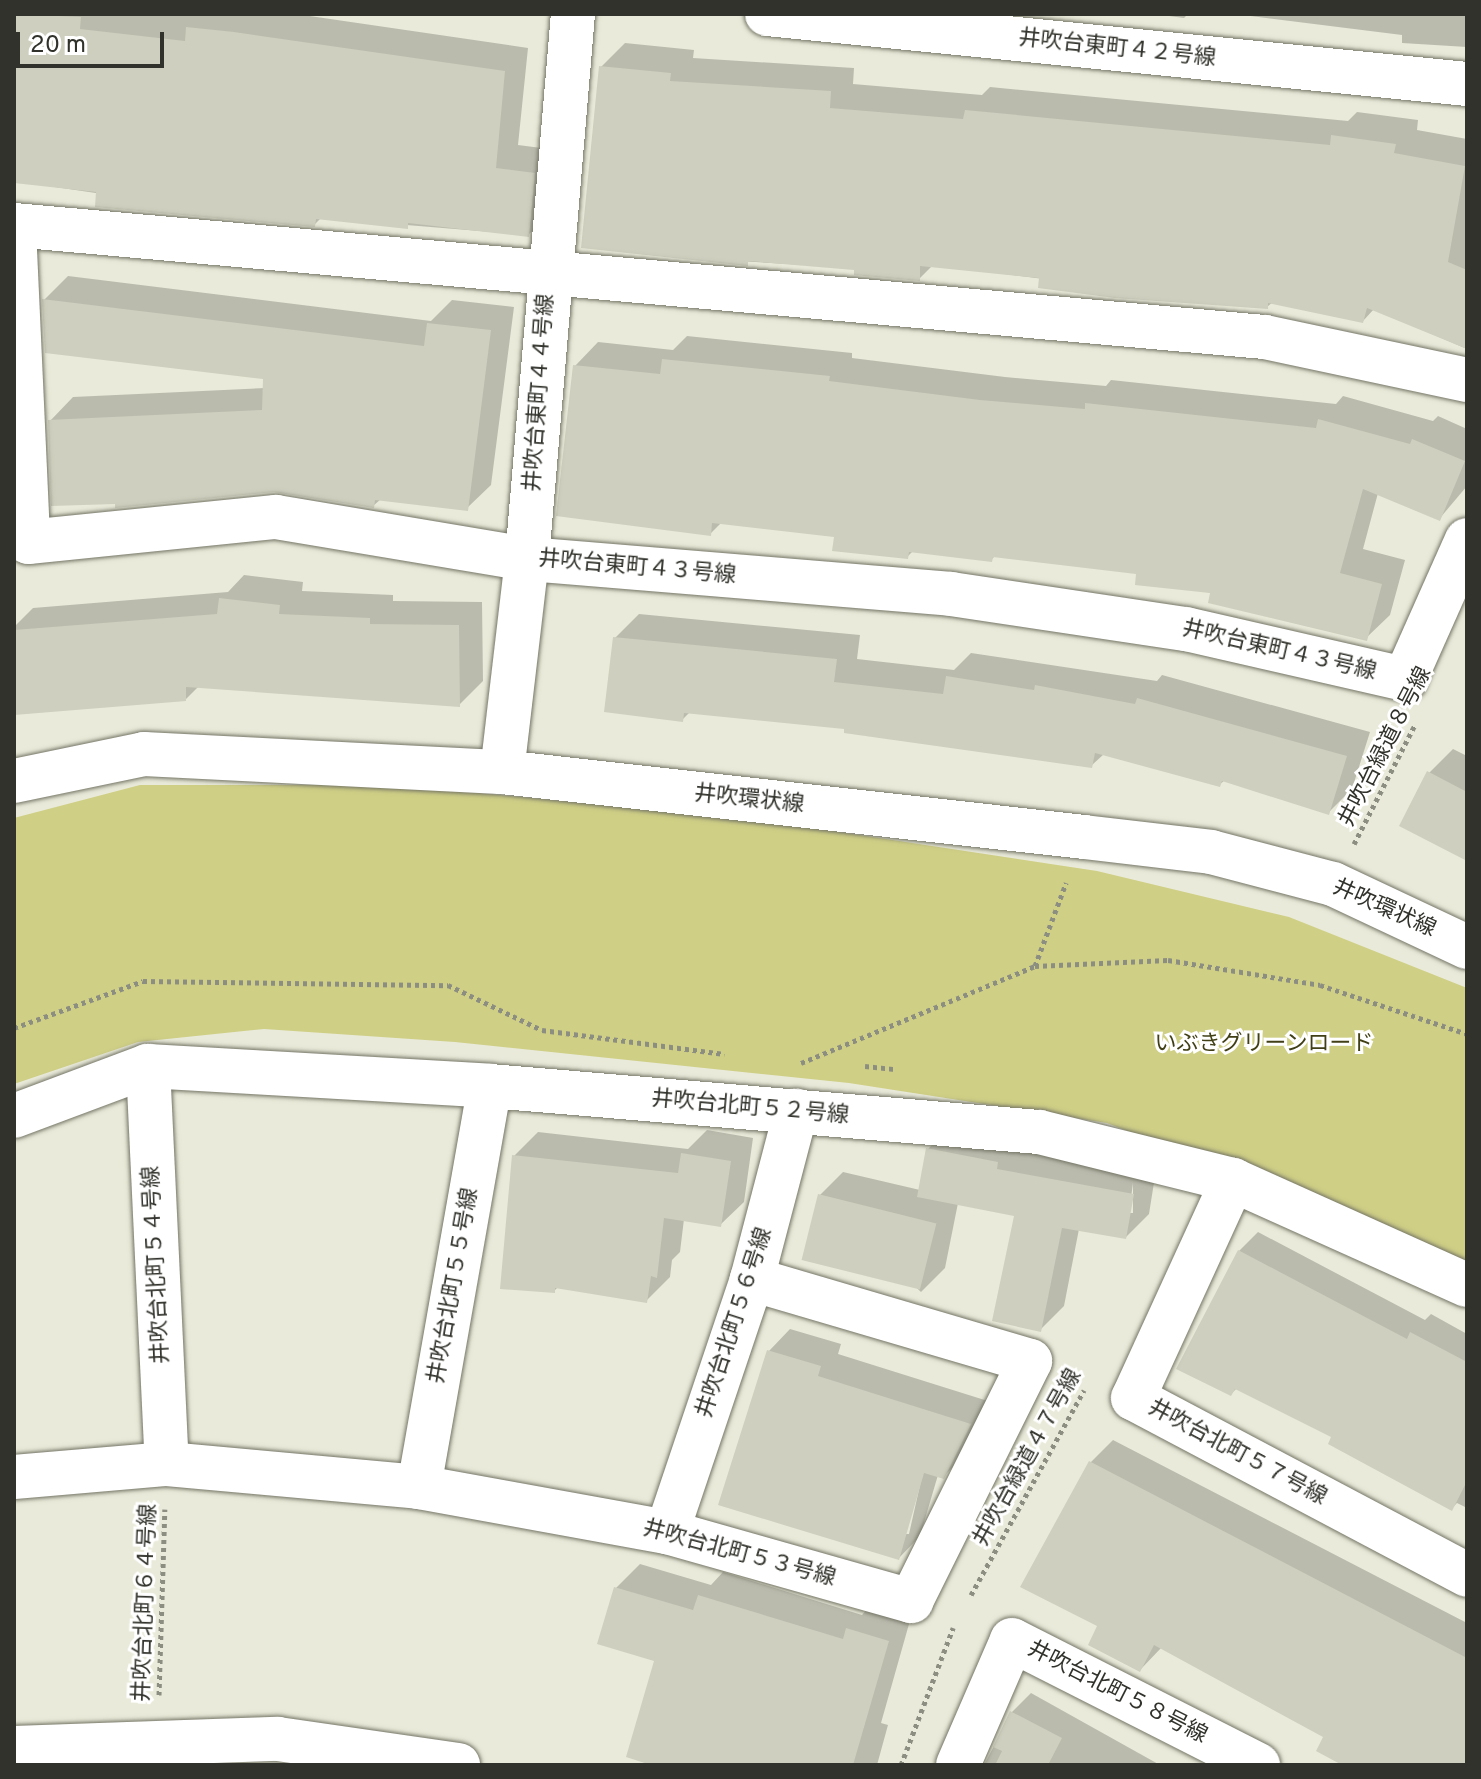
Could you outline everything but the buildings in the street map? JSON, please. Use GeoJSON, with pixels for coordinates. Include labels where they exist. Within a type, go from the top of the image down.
{"type":"FeatureCollection","features":[{"type":"Feature","properties":{"kind":"street","name":"井吹台東町４４号線"},"geometry":{"type":"LineString","coordinates":[[502,772],[527,559],[573,14]]}},
{"type":"Feature","properties":{"kind":"street","name":"井吹台東町４２号線"},"geometry":{"type":"LineString","coordinates":[[767,14],[868,19],[1467,84]]}},
{"type":"Feature","properties":{"kind":"street","name":"井吹台東町４３号線"},"geometry":{"type":"LineString","coordinates":[[1467,380],[1265,337],[14,226],[28,542],[276,517],[527,559],[951,594],[1186,629],[1405,679],[1467,540]]}},
{"type":"Feature","properties":{"kind":"street","name":"井吹環状線"},"geometry":{"type":"LineString","coordinates":[[14,781],[144,754],[502,772],[1084,837],[1211,852],[1333,884],[1467,947]]}},
{"type":"Feature","properties":{"kind":"street","name":"井吹台北町５２号線"},"geometry":{"type":"LineString","coordinates":[[14,1116],[148,1066],[490,1086],[1039,1132],[1233,1180],[1467,1285]]}},
{"type":"Feature","properties":{"kind":"street","name":"井吹台北町５４号線"},"geometry":{"type":"LineString","coordinates":[[148,1066],[167,1464]]}},
{"type":"Feature","properties":{"kind":"street","name":"井吹台北町５５号線"},"geometry":{"type":"LineString","coordinates":[[419,1487],[490,1086]]}},
{"type":"Feature","properties":{"kind":"street","name":"井吹台北町５６号線"},"geometry":{"type":"LineString","coordinates":[[667,1532],[752,1279],[796,1111]]}},
{"type":"Feature","properties":{"kind":"street","name":"井吹台北町５７号線"},"geometry":{"type":"LineString","coordinates":[[1233,1180],[1133,1398],[1467,1575]]}},
{"type":"Feature","properties":{"kind":"street","name":"井吹台北町５３号線"},"geometry":{"type":"LineString","coordinates":[[14,1477],[167,1464],[419,1487],[667,1532],[911,1601],[1030,1361],[752,1279]]}},
{"type":"Feature","properties":{"kind":"street","name":"井吹台北町５８号線"},"geometry":{"type":"LineString","coordinates":[[958,1765],[1012,1640],[1258,1765]]}},
{"type":"Feature","properties":{"kind":"street"},"geometry":{"type":"LineString","coordinates":[[14,1748],[278,1739],[458,1765]]}},
{"type":"Feature","properties":{"kind":"path","name":"井吹台緑道８号線"},"geometry":{"type":"LineString","coordinates":[[1333,884],[1418,720]]}},
{"type":"Feature","properties":{"kind":"path"},"geometry":{"type":"LineString","coordinates":[[1035,966],[1084,837]]}},
{"type":"Feature","properties":{"kind":"path"},"geometry":{"type":"LineString","coordinates":[[798,1064],[1035,966],[1168,960],[1320,985],[1467,1034]]}},
{"type":"Feature","properties":{"kind":"path"},"geometry":{"type":"LineString","coordinates":[[14,1028],[143,981],[448,985],[542,1030],[738,1056]]}},
{"type":"Feature","properties":{"kind":"path","name":"井吹台緑道４７号線"},"geometry":{"type":"LineString","coordinates":[[965,1606],[1086,1386]]}},
{"type":"Feature","properties":{"kind":"path","name":"井吹台北町６４号線"},"geometry":{"type":"LineString","coordinates":[[158,1744],[167,1464]]}},
{"type":"Feature","properties":{"kind":"path"},"geometry":{"type":"LineString","coordinates":[[901,1765],[958,1620]]}},
{"type":"Feature","properties":{"kind":"green space","name":"いぶきグリーンロード"},"geometry":{"type":"Polygon","coordinates":[[[140,785],[396,785],[767,821],[1097,871],[1289,917],[1467,988],[1467,1263],[1107,1123],[849,1083],[455,1042],[264,1029],[138,1042],[14,1084],[14,818],[140,785]]]}}]}
